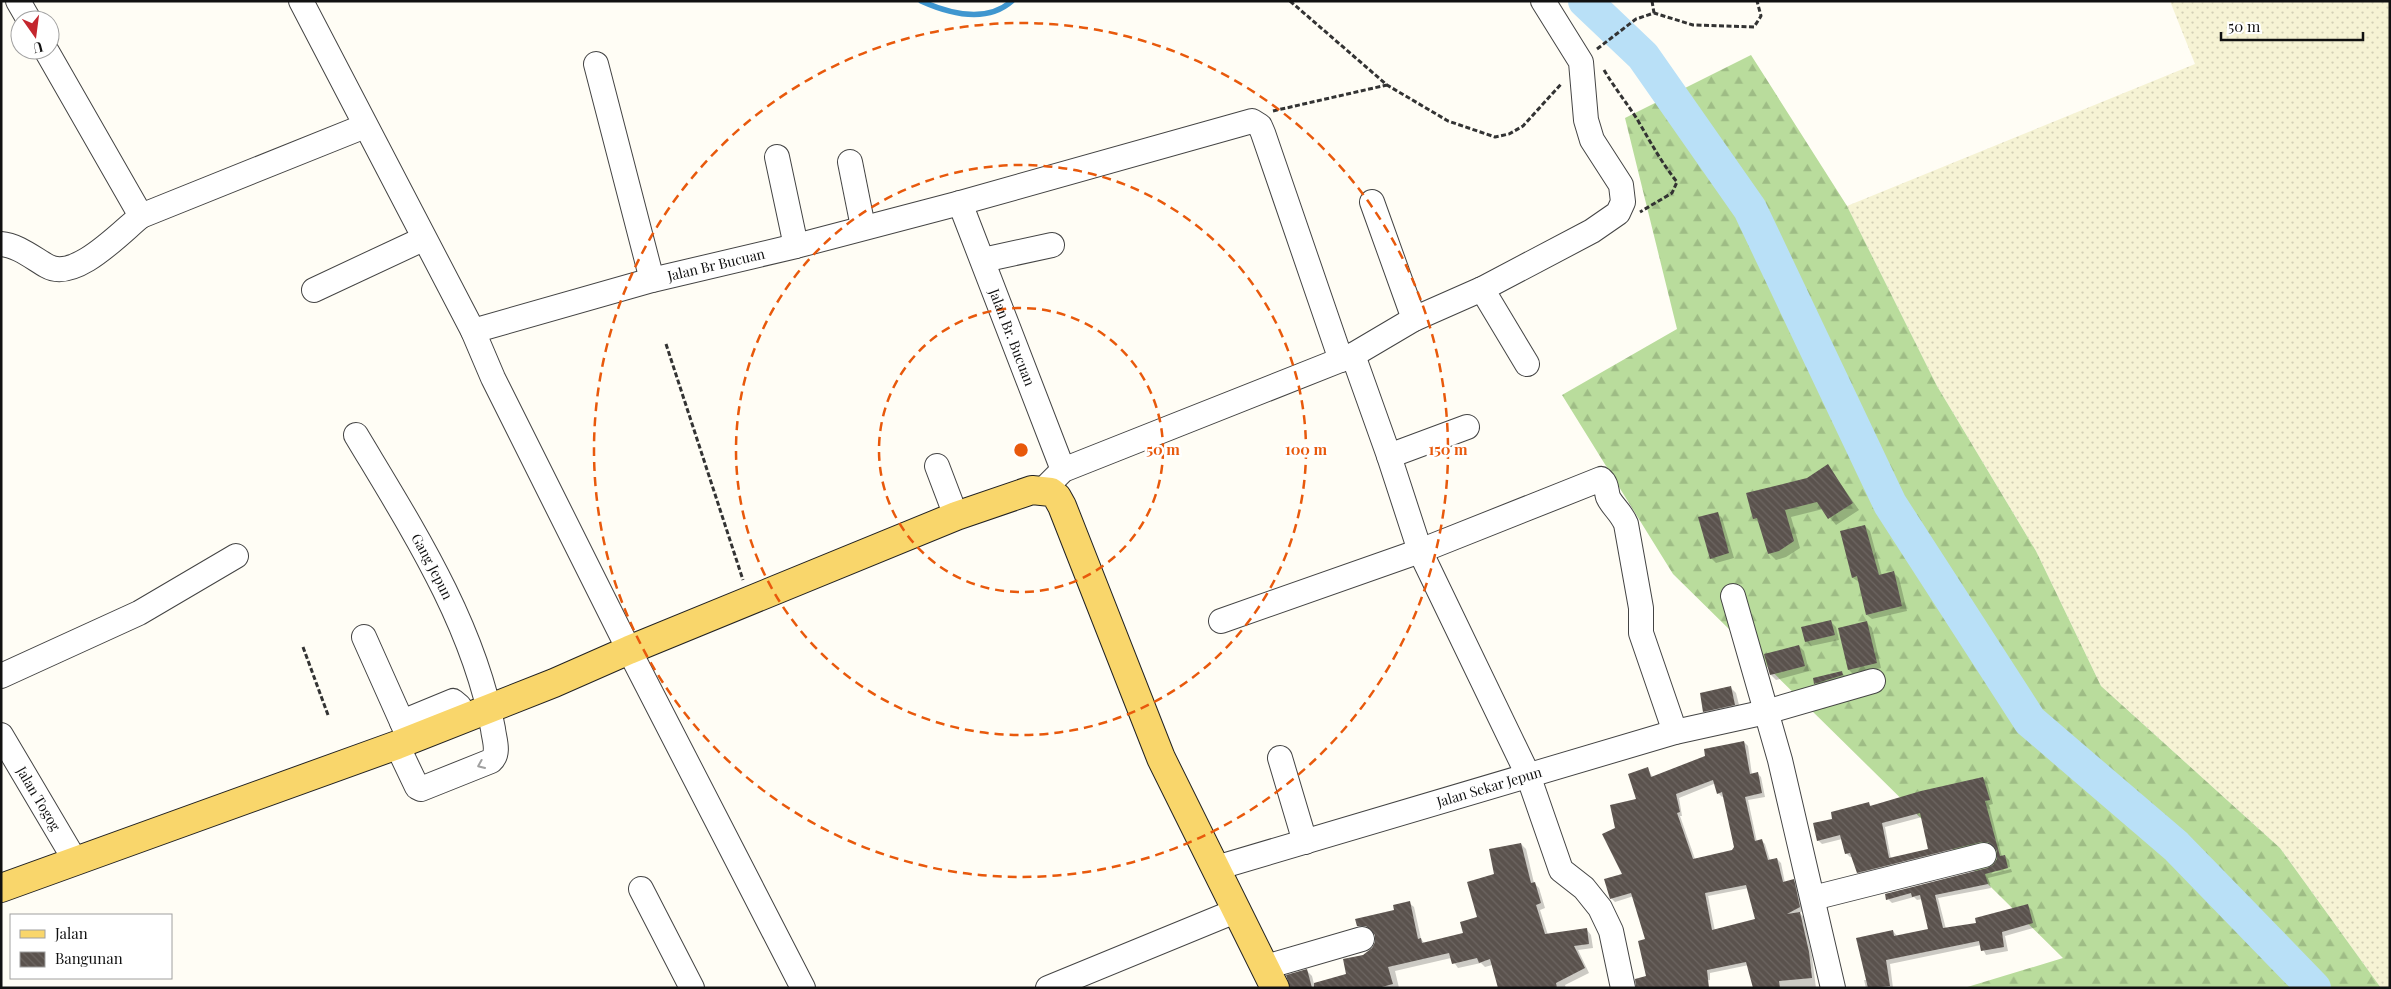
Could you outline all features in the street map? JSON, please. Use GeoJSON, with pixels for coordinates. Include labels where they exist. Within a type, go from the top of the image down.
{"type":"FeatureCollection","features":[{"type":"Feature","properties":{"kind":"main road"},"geometry":{"type":"LineString","coordinates":[[1,888],[76,862],[403,736],[477,713],[554,683],[629,650],[956,516],[1020,493],[1043,490],[1057,496],[1062,506],[1161,758],[1271,978]]}},
{"type":"Feature","properties":{"kind":"street"},"geometry":{"type":"LineString","coordinates":[[301,1],[364,126],[473,331],[493,378],[629,650],[803,988]]}},
{"type":"Feature","properties":{"kind":"street"},"geometry":{"type":"LineString","coordinates":[[1043,490],[1063,470],[1347,358],[1414,319],[1482,289],[1592,231],[1618,212],[1623,202],[1621,185],[1592,140],[1586,120],[1592,60],[1543,1]]}},
{"type":"Feature","properties":{"kind":"street"},"geometry":{"type":"LineString","coordinates":[[52,60],[141,216]]}},
{"type":"Feature","properties":{"kind":"street"},"geometry":{"type":"LineString","coordinates":[[596,64],[652,280]]}},
{"type":"Feature","properties":{"kind":"street"},"geometry":{"type":"LineString","coordinates":[[1252,121],[1260,126],[1263,133],[1347,358],[1389,456],[1420,551],[1528,775],[1561,870],[1589,895],[1600,908],[1611,931],[1623,988]]}},
{"type":"Feature","properties":{"kind":"street","name":"Jalan Br Bucuan"},"geometry":{"type":"LineString","coordinates":[[473,331],[652,280],[796,246],[862,227],[960,203],[1252,121]]}},
{"type":"Feature","properties":{"kind":"street"},"geometry":{"type":"LineString","coordinates":[[1,244],[14,247],[53,269],[73,266],[141,216],[364,126]]}},
{"type":"Feature","properties":{"kind":"street"},"geometry":{"type":"LineString","coordinates":[[777,157],[796,246]]}},
{"type":"Feature","properties":{"kind":"street"},"geometry":{"type":"LineString","coordinates":[[850,162],[862,227]]}},
{"type":"Feature","properties":{"kind":"street"},"geometry":{"type":"LineString","coordinates":[[1372,202],[1414,319]]}},
{"type":"Feature","properties":{"kind":"street","name":"Jalan Br. Bucuan"},"geometry":{"type":"LineString","coordinates":[[960,203],[1063,470]]}},
{"type":"Feature","properties":{"kind":"street"},"geometry":{"type":"LineString","coordinates":[[314,290],[423,239]]}},
{"type":"Feature","properties":{"kind":"street"},"geometry":{"type":"LineString","coordinates":[[982,260],[1052,245]]}},
{"type":"Feature","properties":{"kind":"street"},"geometry":{"type":"LineString","coordinates":[[1482,289],[1526,364]]}},
{"type":"Feature","properties":{"kind":"street"},"geometry":{"type":"LineString","coordinates":[[1389,456],[1467,427]]}},
{"type":"Feature","properties":{"kind":"street","name":"Gang Jepun"},"geometry":{"type":"LineString","coordinates":[[356,436],[403,514],[458,620],[477,713],[496,750],[495,758],[429,787],[417,787],[403,736]]}},
{"type":"Feature","properties":{"kind":"street"},"geometry":{"type":"LineString","coordinates":[[938,466],[956,516]]}},
{"type":"Feature","properties":{"kind":"street"},"geometry":{"type":"LineString","coordinates":[[1221,621],[1420,551],[1594,480],[1604,481],[1608,496],[1621,513],[1626,524],[1641,608],[1641,633],[1675,732]]}},
{"type":"Feature","properties":{"kind":"street"},"geometry":{"type":"LineString","coordinates":[[1,676],[139,612],[236,556]]}},
{"type":"Feature","properties":{"kind":"street"},"geometry":{"type":"LineString","coordinates":[[1732,596],[1780,760],[1833,988]]}},
{"type":"Feature","properties":{"kind":"street"},"geometry":{"type":"LineString","coordinates":[[364,637],[403,736]]}},
{"type":"Feature","properties":{"kind":"street","name":"Jalan Sekar Jepun"},"geometry":{"type":"LineString","coordinates":[[1216,868],[1675,732],[1766,712],[1873,681]]}},
{"type":"Feature","properties":{"kind":"street","name":"Jalan Togog"},"geometry":{"type":"LineString","coordinates":[[1,735],[76,862]]}},
{"type":"Feature","properties":{"kind":"street"},"geometry":{"type":"LineString","coordinates":[[1280,758],[1305,842]]}},
{"type":"Feature","properties":{"kind":"street"},"geometry":{"type":"LineString","coordinates":[[1813,898],[1984,856]]}},
{"type":"Feature","properties":{"kind":"street"},"geometry":{"type":"LineString","coordinates":[[641,889],[692,988]]}},
{"type":"Feature","properties":{"kind":"street"},"geometry":{"type":"LineString","coordinates":[[1048,988],[1238,910]]}},
{"type":"Feature","properties":{"kind":"street"},"geometry":{"type":"LineString","coordinates":[[1271,978],[1362,939]]}},
{"type":"Feature","properties":{"kind":"path"},"geometry":{"type":"LineString","coordinates":[[1290,1],[1387,85],[1448,121],[1495,137],[1509,134],[1523,126],[1592,60],[1609,40],[1636,20],[1654,13],[1693,25],[1748,28],[1758,24],[1761,16],[1758,1]]}},
{"type":"Feature","properties":{"kind":"path"},"geometry":{"type":"LineString","coordinates":[[1652,1],[1654,13]]}},
{"type":"Feature","properties":{"kind":"path"},"geometry":{"type":"LineString","coordinates":[[1592,60],[1636,118],[1660,162],[1677,182],[1672,193],[1644,212],[1618,212]]}},
{"type":"Feature","properties":{"kind":"path"},"geometry":{"type":"LineString","coordinates":[[1252,121],[1266,113],[1298,104],[1387,85]]}},
{"type":"Feature","properties":{"kind":"path"},"geometry":{"type":"LineString","coordinates":[[666,344],[750,602]]}},
{"type":"Feature","properties":{"kind":"path"},"geometry":{"type":"LineString","coordinates":[[303,647],[328,715]]}},
{"type":"Feature","properties":{"kind":"shaded area"},"geometry":{"type":"Polygon","coordinates":[[[2170,1],[2390,1],[2390,988],[2381,988],[2280,848],[2101,686],[2036,551],[1937,386],[1847,206],[2195,64],[2170,1]]]}},
{"type":"Feature","properties":{"kind":"green space"},"geometry":{"type":"Polygon","coordinates":[[[1751,55],[1847,206],[1937,386],[2036,551],[2101,686],[2280,848],[2381,988],[1964,988],[2063,958],[1673,574],[1562,395],[1677,329],[1625,118],[1751,55]]]}},
{"type":"Feature","properties":{"kind":"building"},"geometry":{"type":"Polygon","coordinates":[[[1828,464],[1853,503],[1828,519],[1817,502],[1785,510],[1794,541],[1779,551],[1768,554],[1757,518],[1753,519],[1746,493],[1807,478],[1828,464]]]}},
{"type":"Feature","properties":{"kind":"building"},"geometry":{"type":"Polygon","coordinates":[[[1718,512],[1729,553],[1710,559],[1698,517],[1718,512]]]}},
{"type":"Feature","properties":{"kind":"building"},"geometry":{"type":"Polygon","coordinates":[[[1865,525],[1879,575],[1894,571],[1902,606],[1866,615],[1857,576],[1852,578],[1840,531],[1865,525]]]}},
{"type":"Feature","properties":{"kind":"building"},"geometry":{"type":"Polygon","coordinates":[[[1831,620],[1835,635],[1805,642],[1801,627],[1831,620]]]}},
{"type":"Feature","properties":{"kind":"building"},"geometry":{"type":"Polygon","coordinates":[[[1867,621],[1877,663],[1848,670],[1838,628],[1867,621]]]}},
{"type":"Feature","properties":{"kind":"building"},"geometry":{"type":"Polygon","coordinates":[[[1799,645],[1805,666],[1770,675],[1764,654],[1799,645]]]}},
{"type":"Feature","properties":{"kind":"building"},"geometry":{"type":"Polygon","coordinates":[[[1842,671],[1843,675],[1814,684],[1813,678],[1842,671]]]}},
{"type":"Feature","properties":{"kind":"building"},"geometry":{"type":"Polygon","coordinates":[[[1731,686],[1735,705],[1703,712],[1700,693],[1731,686]]]}},
{"type":"Feature","properties":{"kind":"building"},"geometry":{"type":"Polygon","coordinates":[[[1744,741],[1750,774],[1758,772],[1762,793],[1745,797],[1755,841],[1762,839],[1768,860],[1777,858],[1783,882],[1794,879],[1800,907],[1787,914],[1800,912],[1809,952],[1812,978],[1779,981],[1780,988],[1753,988],[1746,962],[1707,970],[1709,988],[1636,988],[1635,979],[1646,976],[1638,941],[1645,939],[1631,893],[1610,899],[1604,879],[1622,874],[1602,834],[1615,828],[1610,805],[1636,799],[1628,774],[1648,767],[1651,777],[1705,756],[1704,749],[1744,741]],[[1713,780],[1676,794],[1680,812],[1677,813],[1693,859],[1732,850],[1734,847],[1722,792],[1717,794],[1713,780]],[[1746,885],[1705,893],[1712,930],[1755,919],[1746,885]]]}},
{"type":"Feature","properties":{"kind":"building"},"geometry":{"type":"Polygon","coordinates":[[[1983,777],[1990,800],[1985,801],[2000,856],[2005,855],[2008,868],[1985,874],[1988,884],[1935,895],[1943,928],[1976,923],[1975,918],[2028,904],[2033,923],[2002,932],[2004,947],[1981,951],[1979,941],[1886,960],[1890,986],[1868,988],[1856,938],[1893,930],[1894,936],[1928,929],[1920,895],[1912,897],[1911,893],[1886,900],[1885,894],[1987,868],[1993,865],[1997,859],[1997,851],[1988,842],[1981,842],[1857,873],[1850,853],[1845,854],[1840,835],[1817,841],[1813,823],[1832,819],[1831,812],[1869,802],[1870,806],[1921,791],[1983,777]],[[1920,813],[1882,823],[1889,858],[1928,849],[1920,813]]]}},
{"type":"Feature","properties":{"kind":"building"},"geometry":{"type":"Polygon","coordinates":[[[1521,843],[1531,883],[1535,882],[1541,903],[1536,905],[1545,934],[1587,928],[1589,944],[1574,946],[1585,968],[1556,983],[1557,988],[1498,988],[1490,959],[1479,963],[1477,958],[1452,964],[1449,953],[1388,967],[1393,984],[1378,988],[1314,988],[1314,983],[1346,974],[1343,959],[1363,955],[1372,948],[1375,942],[1375,935],[1366,926],[1357,926],[1355,919],[1394,910],[1393,905],[1410,901],[1418,939],[1421,938],[1422,943],[1463,933],[1460,922],[1477,917],[1467,882],[1494,874],[1489,849],[1521,843]]]}},
{"type":"Feature","properties":{"kind":"building"},"geometry":{"type":"Polygon","coordinates":[[[1307,969],[1312,988],[1290,988],[1286,975],[1307,969]]]}},
{"type":"Feature","properties":{"kind":"waterway"},"geometry":{"type":"LineString","coordinates":[[921,1],[956,13],[979,15],[991,13],[1012,1]]}},
{"type":"Feature","properties":{"kind":"waterway"},"geometry":{"type":"LineString","coordinates":[[1585,1],[1643,56],[1750,209],[1890,504],[2030,721],[2176,846],[2314,988]]}}]}
